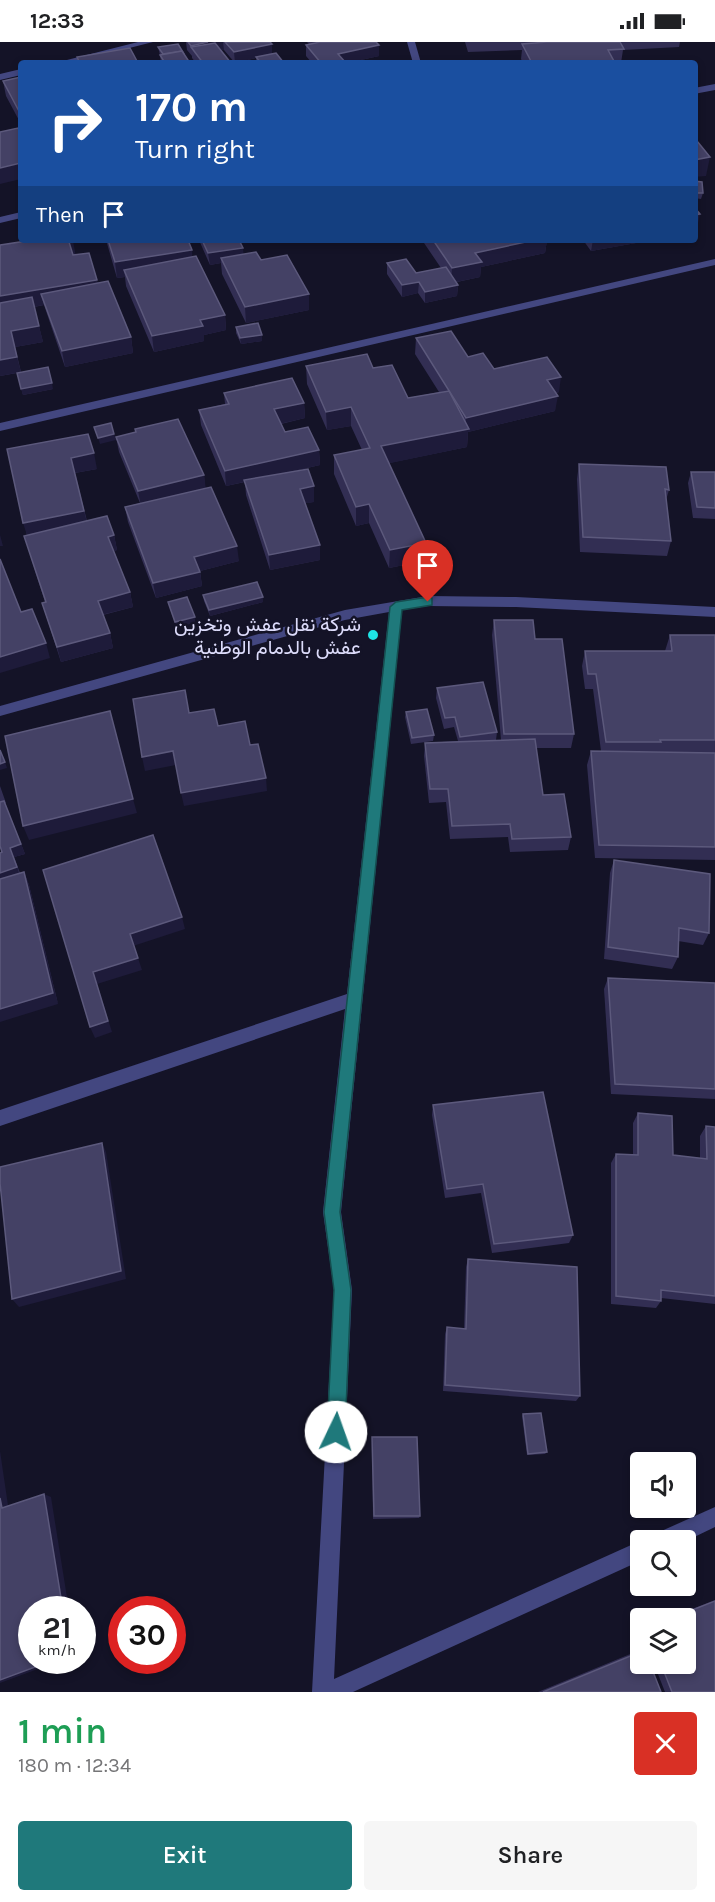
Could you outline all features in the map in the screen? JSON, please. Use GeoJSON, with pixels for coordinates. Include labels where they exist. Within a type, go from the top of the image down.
{"type":"FeatureCollection","features":[{"type":"Feature","properties":{"kind":"street"},"geometry":{"type":"LineString","coordinates":[[72,60],[149,42]]}},
{"type":"Feature","properties":{"kind":"street"},"geometry":{"type":"LineString","coordinates":[[411,42],[416,60]]}},
{"type":"Feature","properties":{"kind":"street"},"geometry":{"type":"LineString","coordinates":[[0,77],[18,73]]}},
{"type":"Feature","properties":{"kind":"street"},"geometry":{"type":"LineString","coordinates":[[698,90],[715,87]]}},
{"type":"Feature","properties":{"kind":"street"},"geometry":{"type":"LineString","coordinates":[[0,220],[18,216]]}},
{"type":"Feature","properties":{"kind":"street"},"geometry":{"type":"LineString","coordinates":[[0,427],[715,262]]}},
{"type":"Feature","properties":{"kind":"street"},"geometry":{"type":"LineString","coordinates":[[0,711],[345,615],[428,602],[516,602],[715,612]]}},
{"type":"Feature","properties":{"kind":"street"},"geometry":{"type":"LineString","coordinates":[[323,1692],[343,1290],[332,1212],[396,607]]}},
{"type":"Feature","properties":{"kind":"street"},"geometry":{"type":"LineString","coordinates":[[0,1118],[355,999]]}},
{"type":"Feature","properties":{"kind":"street"},"geometry":{"type":"LineString","coordinates":[[686,1530],[715,1517]]}},
{"type":"Feature","properties":{"kind":"street"},"geometry":{"type":"LineString","coordinates":[[329,1692],[630,1556]]}},
{"type":"Feature","properties":{"kind":"building"},"geometry":{"type":"Polygon","coordinates":[[[188,42],[208,42],[191,46],[188,42]]]}},
{"type":"Feature","properties":{"kind":"building"},"geometry":{"type":"Polygon","coordinates":[[[225,42],[270,42],[272,44],[234,52],[225,42]]]}},
{"type":"Feature","properties":{"kind":"building"},"geometry":{"type":"Polygon","coordinates":[[[320,42],[376,42],[379,45],[338,54],[343,60],[318,60],[306,45],[320,42]]]}},
{"type":"Feature","properties":{"kind":"building"},"geometry":{"type":"Polygon","coordinates":[[[620,42],[624,49],[608,50],[613,60],[530,60],[522,44],[620,42]]]}},
{"type":"Feature","properties":{"kind":"building"},"geometry":{"type":"Polygon","coordinates":[[[215,43],[229,60],[201,60],[191,47],[215,43]]]}},
{"type":"Feature","properties":{"kind":"building"},"geometry":{"type":"Polygon","coordinates":[[[178,44],[184,54],[182,51],[163,54],[158,47],[178,44]]]}},
{"type":"Feature","properties":{"kind":"building"},"geometry":{"type":"Polygon","coordinates":[[[130,48],[136,60],[78,60],[77,57],[130,48]]]}},
{"type":"Feature","properties":{"kind":"building"},"geometry":{"type":"Polygon","coordinates":[[[182,51],[188,60],[163,60],[160,55],[182,51]]]}},
{"type":"Feature","properties":{"kind":"building"},"geometry":{"type":"Polygon","coordinates":[[[276,53],[282,60],[258,60],[256,57],[276,53]]]}},
{"type":"Feature","properties":{"kind":"building"},"geometry":{"type":"Polygon","coordinates":[[[18,78],[18,109],[3,81],[18,78]]]}},
{"type":"Feature","properties":{"kind":"building"},"geometry":{"type":"Polygon","coordinates":[[[18,128],[18,164],[0,168],[0,132],[18,128]]]}},
{"type":"Feature","properties":{"kind":"building"},"geometry":{"type":"Polygon","coordinates":[[[698,142],[710,157],[698,159],[698,142]]]}},
{"type":"Feature","properties":{"kind":"building"},"geometry":{"type":"Polygon","coordinates":[[[698,182],[702,182],[703,193],[698,193],[698,182]]]}},
{"type":"Feature","properties":{"kind":"building"},"geometry":{"type":"Polygon","coordinates":[[[18,242],[69,243],[73,255],[89,253],[97,280],[0,296],[0,245],[18,242]]]}},
{"type":"Feature","properties":{"kind":"building"},"geometry":{"type":"Polygon","coordinates":[[[109,243],[189,243],[192,250],[115,262],[109,243]]]}},
{"type":"Feature","properties":{"kind":"building"},"geometry":{"type":"Polygon","coordinates":[[[203,243],[240,243],[243,248],[208,253],[203,243]]]}},
{"type":"Feature","properties":{"kind":"building"},"geometry":{"type":"Polygon","coordinates":[[[435,243],[521,243],[475,253],[482,262],[452,268],[435,243]]]}},
{"type":"Feature","properties":{"kind":"building"},"geometry":{"type":"Polygon","coordinates":[[[256,252],[261,260],[287,255],[309,294],[245,307],[221,258],[256,252]]]}},
{"type":"Feature","properties":{"kind":"building"},"geometry":{"type":"Polygon","coordinates":[[[196,256],[225,315],[200,320],[203,326],[152,336],[124,270],[196,256]]]}},
{"type":"Feature","properties":{"kind":"building"},"geometry":{"type":"Polygon","coordinates":[[[406,259],[416,273],[446,267],[458,285],[425,292],[419,282],[402,285],[387,263],[406,259]]]}},
{"type":"Feature","properties":{"kind":"building"},"geometry":{"type":"Polygon","coordinates":[[[108,281],[131,337],[62,351],[41,294],[108,281]]]}},
{"type":"Feature","properties":{"kind":"building"},"geometry":{"type":"Polygon","coordinates":[[[32,297],[39,326],[11,331],[17,357],[0,360],[0,303],[32,297]]]}},
{"type":"Feature","properties":{"kind":"building"},"geometry":{"type":"Polygon","coordinates":[[[258,323],[262,335],[240,338],[236,327],[258,323]]]}},
{"type":"Feature","properties":{"kind":"building"},"geometry":{"type":"Polygon","coordinates":[[[451,331],[468,357],[483,353],[494,369],[547,357],[561,377],[547,380],[558,396],[466,418],[416,338],[451,331]]]}},
{"type":"Feature","properties":{"kind":"building"},"geometry":{"type":"Polygon","coordinates":[[[367,354],[373,368],[392,365],[408,398],[449,391],[469,429],[381,446],[426,543],[390,550],[369,504],[356,507],[334,455],[370,448],[351,407],[326,412],[306,366],[367,354]]]}},
{"type":"Feature","properties":{"kind":"building"},"geometry":{"type":"Polygon","coordinates":[[[48,367],[52,383],[21,389],[17,373],[48,367]]]}},
{"type":"Feature","properties":{"kind":"building"},"geometry":{"type":"Polygon","coordinates":[[[292,378],[304,403],[274,409],[285,432],[308,427],[319,450],[225,471],[199,410],[229,404],[224,393],[292,378]]]}},
{"type":"Feature","properties":{"kind":"building"},"geometry":{"type":"Polygon","coordinates":[[[178,419],[204,475],[138,491],[116,437],[136,432],[135,429],[178,419]]]}},
{"type":"Feature","properties":{"kind":"building"},"geometry":{"type":"Polygon","coordinates":[[[111,423],[114,434],[98,438],[94,427],[111,423]]]}},
{"type":"Feature","properties":{"kind":"building"},"geometry":{"type":"Polygon","coordinates":[[[88,434],[94,453],[71,458],[84,511],[23,523],[7,449],[88,434]]]}},
{"type":"Feature","properties":{"kind":"building"},"geometry":{"type":"Polygon","coordinates":[[[579,464],[666,467],[669,490],[665,489],[671,541],[583,537],[579,464]]]}},
{"type":"Feature","properties":{"kind":"building"},"geometry":{"type":"Polygon","coordinates":[[[308,469],[314,486],[300,489],[320,545],[269,555],[244,480],[308,469]]]}},
{"type":"Feature","properties":{"kind":"building"},"geometry":{"type":"Polygon","coordinates":[[[691,472],[715,472],[715,508],[697,507],[691,472]]]}},
{"type":"Feature","properties":{"kind":"building"},"geometry":{"type":"Polygon","coordinates":[[[211,487],[237,546],[194,557],[200,572],[153,583],[125,507],[211,487]]]}},
{"type":"Feature","properties":{"kind":"building"},"geometry":{"type":"Polygon","coordinates":[[[107,516],[114,535],[108,537],[130,592],[98,601],[110,633],[57,647],[42,603],[46,602],[24,536],[107,516]]]}},
{"type":"Feature","properties":{"kind":"building"},"geometry":{"type":"Polygon","coordinates":[[[0,559],[21,612],[32,609],[46,643],[0,657],[0,559]]]}},
{"type":"Feature","properties":{"kind":"building"},"geometry":{"type":"Polygon","coordinates":[[[257,582],[263,597],[209,610],[203,595],[257,582]]]}},
{"type":"Feature","properties":{"kind":"building"},"geometry":{"type":"Polygon","coordinates":[[[187,597],[195,617],[175,622],[168,602],[187,597]]]}},
{"type":"Feature","properties":{"kind":"building"},"geometry":{"type":"Polygon","coordinates":[[[494,620],[533,620],[535,639],[562,639],[574,734],[504,734],[494,620]]]}},
{"type":"Feature","properties":{"kind":"building"},"geometry":{"type":"Polygon","coordinates":[[[670,635],[715,635],[715,740],[606,742],[596,674],[588,674],[585,651],[672,651],[670,635]]]}},
{"type":"Feature","properties":{"kind":"building"},"geometry":{"type":"Polygon","coordinates":[[[483,682],[497,732],[460,737],[455,717],[445,718],[437,688],[483,682]]]}},
{"type":"Feature","properties":{"kind":"building"},"geometry":{"type":"Polygon","coordinates":[[[185,690],[189,713],[214,709],[218,726],[245,721],[250,745],[258,744],[266,778],[181,793],[173,751],[142,757],[133,699],[185,690]]]}},
{"type":"Feature","properties":{"kind":"building"},"geometry":{"type":"Polygon","coordinates":[[[427,709],[434,735],[412,738],[406,712],[427,709]]]}},
{"type":"Feature","properties":{"kind":"building"},"geometry":{"type":"Polygon","coordinates":[[[110,711],[133,799],[23,826],[5,736],[110,711]]]}},
{"type":"Feature","properties":{"kind":"building"},"geometry":{"type":"Polygon","coordinates":[[[535,739],[543,795],[564,794],[571,837],[512,839],[510,824],[452,826],[448,789],[430,789],[425,743],[535,739]]]}},
{"type":"Feature","properties":{"kind":"building"},"geometry":{"type":"Polygon","coordinates":[[[0,750],[5,762],[0,764],[0,750]]]}},
{"type":"Feature","properties":{"kind":"building"},"geometry":{"type":"Polygon","coordinates":[[[591,751],[715,753],[715,847],[599,845],[591,751]]]}},
{"type":"Feature","properties":{"kind":"building"},"geometry":{"type":"Polygon","coordinates":[[[4,801],[21,844],[10,848],[17,867],[0,873],[0,853],[2,852],[0,802],[4,801]]]}},
{"type":"Feature","properties":{"kind":"building"},"geometry":{"type":"Polygon","coordinates":[[[153,835],[182,917],[130,934],[138,958],[93,972],[108,1021],[90,1027],[43,870],[153,835]]]}},
{"type":"Feature","properties":{"kind":"building"},"geometry":{"type":"Polygon","coordinates":[[[614,860],[710,874],[709,933],[679,928],[678,957],[608,947],[614,860]]]}},
{"type":"Feature","properties":{"kind":"building"},"geometry":{"type":"Polygon","coordinates":[[[24,872],[53,993],[0,1009],[0,879],[24,872]]]}},
{"type":"Feature","properties":{"kind":"building"},"geometry":{"type":"Polygon","coordinates":[[[608,978],[715,983],[715,1089],[615,1084],[608,978]]]}},
{"type":"Feature","properties":{"kind":"building"},"geometry":{"type":"Polygon","coordinates":[[[543,1092],[573,1235],[494,1244],[483,1184],[447,1189],[433,1105],[543,1092]]]}},
{"type":"Feature","properties":{"kind":"building"},"geometry":{"type":"Polygon","coordinates":[[[638,1113],[672,1116],[673,1155],[707,1159],[706,1126],[715,1127],[715,1296],[661,1290],[661,1301],[616,1296],[616,1154],[638,1155],[638,1113]]]}},
{"type":"Feature","properties":{"kind":"building"},"geometry":{"type":"Polygon","coordinates":[[[102,1143],[121,1271],[12,1299],[0,1167],[102,1143]]]}},
{"type":"Feature","properties":{"kind":"building"},"geometry":{"type":"Polygon","coordinates":[[[468,1259],[577,1267],[580,1396],[445,1385],[447,1327],[466,1329],[468,1259]]]}},
{"type":"Feature","properties":{"kind":"building"},"geometry":{"type":"Polygon","coordinates":[[[541,1413],[547,1452],[528,1454],[523,1414],[541,1413]]]}},
{"type":"Feature","properties":{"kind":"building"},"geometry":{"type":"Polygon","coordinates":[[[372,1437],[417,1437],[420,1516],[374,1516],[372,1437]]]}},
{"type":"Feature","properties":{"kind":"building"},"geometry":{"type":"Polygon","coordinates":[[[44,1494],[61,1596],[18,1596],[18,1673],[0,1680],[0,1498],[2,1508],[44,1494]]]}},
{"type":"Feature","properties":{"kind":"building"},"geometry":{"type":"Polygon","coordinates":[[[715,1601],[715,1692],[672,1692],[665,1674],[696,1674],[696,1609],[715,1601]]]}},
{"type":"Feature","properties":{"kind":"building"},"geometry":{"type":"Polygon","coordinates":[[[630,1656],[630,1674],[654,1674],[661,1692],[543,1692],[630,1656]]]}},
{"type":"Feature","properties":{"kind":"place","name":"شركة نقل عفش وتخزين عفش بالدمام الوطنية"},"geometry":{"type":"Point","coordinates":[373,635]}},
{"type":"Feature","properties":{"kind":"route"},"geometry":{"type":"LineString","coordinates":[[336,1432],[343,1290],[332,1212],[396,607],[428,602]]}}]}
